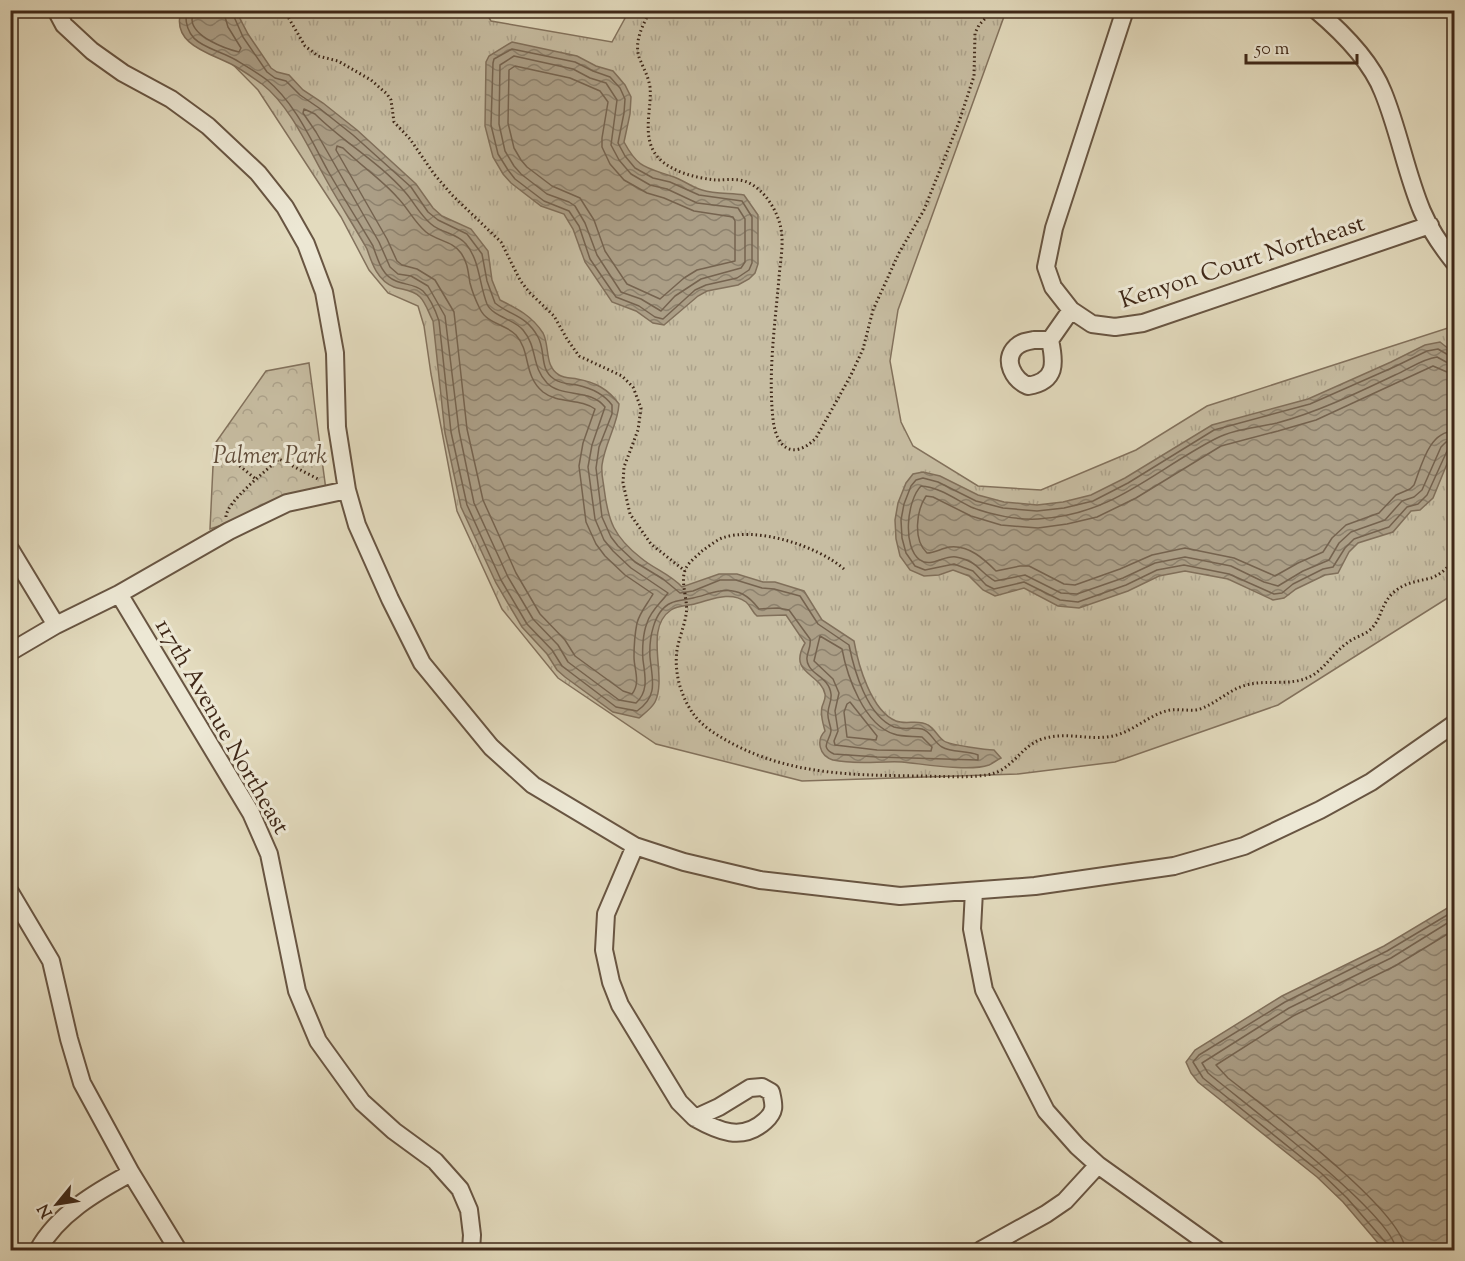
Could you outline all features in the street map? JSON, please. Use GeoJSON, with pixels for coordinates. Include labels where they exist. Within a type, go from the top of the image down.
{"type":"FeatureCollection","features":[{"type":"Feature","properties":{"kind":"street"},"geometry":{"type":"LineString","coordinates":[[56,10],[64,25],[92,51],[123,73],[171,99],[208,126],[258,173],[285,207],[306,244],[324,292],[335,353],[339,492],[422,663],[491,747],[533,785],[635,846],[684,862],[760,880],[900,896],[1035,886],[1174,866],[1244,846],[1320,810],[1371,782],[1455,724]]}},
{"type":"Feature","properties":{"kind":"street","name":"Kenyon Court Northeast"},"geometry":{"type":"LineString","coordinates":[[1125,10],[1054,228],[1046,267],[1053,287],[1071,310],[1092,324],[1115,327],[1143,323],[1430,225]]}},
{"type":"Feature","properties":{"kind":"street"},"geometry":{"type":"LineString","coordinates":[[1316,10],[1332,24],[1365,61],[1383,90],[1422,213],[1440,244],[1455,262]]}},
{"type":"Feature","properties":{"kind":"street"},"geometry":{"type":"LineString","coordinates":[[1050,340],[1071,310]]}},
{"type":"Feature","properties":{"kind":"street"},"geometry":{"type":"LineString","coordinates":[[10,652],[225,534],[287,503],[339,492]]}},
{"type":"Feature","properties":{"kind":"street"},"geometry":{"type":"LineString","coordinates":[[10,549],[56,625]]}},
{"type":"Feature","properties":{"kind":"street","name":"117th Avenue Northeast"},"geometry":{"type":"LineString","coordinates":[[119,594],[251,813],[269,854],[297,990],[318,1041],[363,1102],[394,1131],[435,1161],[460,1189],[469,1210],[471,1251]]}},
{"type":"Feature","properties":{"kind":"street"},"geometry":{"type":"LineString","coordinates":[[635,846],[606,914],[604,950],[611,982],[620,1005],[679,1102],[695,1118]]}},
{"type":"Feature","properties":{"kind":"street"},"geometry":{"type":"LineString","coordinates":[[974,891],[972,929],[982,981],[988,998],[1046,1111],[1077,1146],[1098,1165],[1217,1251]]}},
{"type":"Feature","properties":{"kind":"street"},"geometry":{"type":"LineString","coordinates":[[10,892],[51,961],[82,1083],[131,1173],[178,1251]]}},
{"type":"Feature","properties":{"kind":"street"},"geometry":{"type":"LineString","coordinates":[[981,1251],[1065,1201],[1098,1165]]}},
{"type":"Feature","properties":{"kind":"street"},"geometry":{"type":"LineString","coordinates":[[38,1251],[64,1219],[89,1197],[131,1173]]}},
{"type":"Feature","properties":{"kind":"path"},"geometry":{"type":"LineString","coordinates":[[284,10],[305,46],[318,56],[338,61],[371,80],[387,94],[391,100],[394,122],[410,139],[434,174],[452,195],[501,242],[520,280],[554,316],[579,356],[622,376],[633,387],[641,408],[638,430],[624,467],[623,483],[630,514],[651,544],[685,571]]}},
{"type":"Feature","properties":{"kind":"path"},"geometry":{"type":"LineString","coordinates":[[651,10],[638,41],[638,55],[648,76],[649,132],[652,148],[660,160],[685,173],[703,178],[747,182],[760,190],[768,200],[781,228],[782,246],[773,355],[773,419],[776,434],[789,450],[807,446],[816,438],[863,349],[873,310],[899,253],[924,210],[959,122],[974,76],[975,33],[993,10]]}},
{"type":"Feature","properties":{"kind":"path"},"geometry":{"type":"LineString","coordinates":[[225,534],[226,512],[279,459],[327,482],[339,492]]}},
{"type":"Feature","properties":{"kind":"path"},"geometry":{"type":"LineString","coordinates":[[236,463],[257,480]]}},
{"type":"Feature","properties":{"kind":"path"},"geometry":{"type":"LineString","coordinates":[[844,569],[823,555],[766,536],[735,535],[720,538],[697,556],[685,571],[687,608],[677,651],[680,685],[685,701],[694,715],[722,739],[792,767],[819,772],[882,776],[994,773],[1006,766],[1028,746],[1041,739],[1057,735],[1112,736],[1165,711],[1196,710],[1241,686],[1257,682],[1287,683],[1314,675],[1347,642],[1372,628],[1383,603],[1405,584],[1432,578],[1455,561]]}},
{"type":"Feature","properties":{"kind":"green space"},"geometry":{"type":"Polygon","coordinates":[[[180,11],[485,11],[491,21],[612,42],[629,11],[1006,11],[898,310],[890,361],[901,422],[913,446],[978,486],[1041,490],[1136,450],[1207,406],[1454,326],[1454,594],[1278,705],[1115,762],[1018,774],[802,781],[656,744],[558,678],[502,609],[457,511],[424,326],[418,306],[388,293],[369,270],[341,217],[258,90],[180,11]]]}},
{"type":"Feature","properties":{"kind":"green space","name":"Palmer Park"},"geometry":{"type":"Polygon","coordinates":[[[309,363],[326,490],[210,529],[214,445],[266,371],[309,363]]]}},
{"type":"Feature","properties":{"kind":"water"},"geometry":{"type":"Polygon","coordinates":[[[181,11],[236,11],[248,34],[271,68],[289,75],[303,90],[357,130],[416,184],[433,208],[442,216],[471,229],[488,251],[492,280],[500,300],[524,314],[539,327],[545,338],[549,361],[554,371],[563,377],[595,384],[615,399],[619,404],[618,411],[604,457],[602,474],[610,519],[624,543],[646,562],[682,587],[719,574],[737,574],[804,591],[822,620],[854,641],[867,686],[879,708],[887,716],[900,722],[924,723],[948,743],[994,750],[1001,758],[989,765],[970,768],[902,762],[850,762],[828,758],[820,747],[820,739],[825,731],[821,713],[825,694],[818,682],[802,667],[801,653],[805,643],[786,615],[757,616],[746,602],[734,597],[722,597],[677,607],[663,618],[657,641],[658,691],[654,704],[639,718],[613,712],[557,670],[547,654],[522,627],[496,583],[461,507],[445,433],[433,321],[424,302],[414,292],[394,287],[380,276],[304,138],[281,103],[262,84],[246,73],[194,46],[182,32],[179,22],[181,11]]]}},
{"type":"Feature","properties":{"kind":"water"},"geometry":{"type":"Polygon","coordinates":[[[512,42],[577,56],[596,66],[613,71],[625,85],[631,97],[624,142],[638,162],[702,190],[744,195],[758,215],[758,264],[755,273],[738,285],[707,291],[698,296],[664,325],[653,323],[636,311],[612,302],[585,262],[573,229],[564,214],[541,206],[511,183],[493,157],[485,126],[486,62],[489,56],[512,42]]]}},
{"type":"Feature","properties":{"kind":"water"},"geometry":{"type":"Polygon","coordinates":[[[1440,342],[1454,353],[1454,450],[1433,498],[1420,510],[1411,511],[1393,532],[1358,543],[1349,552],[1338,573],[1325,575],[1296,589],[1284,598],[1273,600],[1228,579],[1185,571],[1159,576],[1128,591],[1079,608],[1058,606],[1024,588],[995,596],[983,590],[969,576],[953,570],[939,575],[924,576],[910,570],[900,556],[895,520],[898,503],[906,483],[913,474],[923,472],[940,476],[978,495],[1004,502],[1037,505],[1091,495],[1125,478],[1212,425],[1308,399],[1425,345],[1440,342]]]}},
{"type":"Feature","properties":{"kind":"water"},"geometry":{"type":"Polygon","coordinates":[[[1454,904],[1454,1250],[1384,1250],[1343,1202],[1317,1177],[1198,1082],[1186,1062],[1195,1050],[1282,996],[1384,946],[1454,904]]]}}]}
